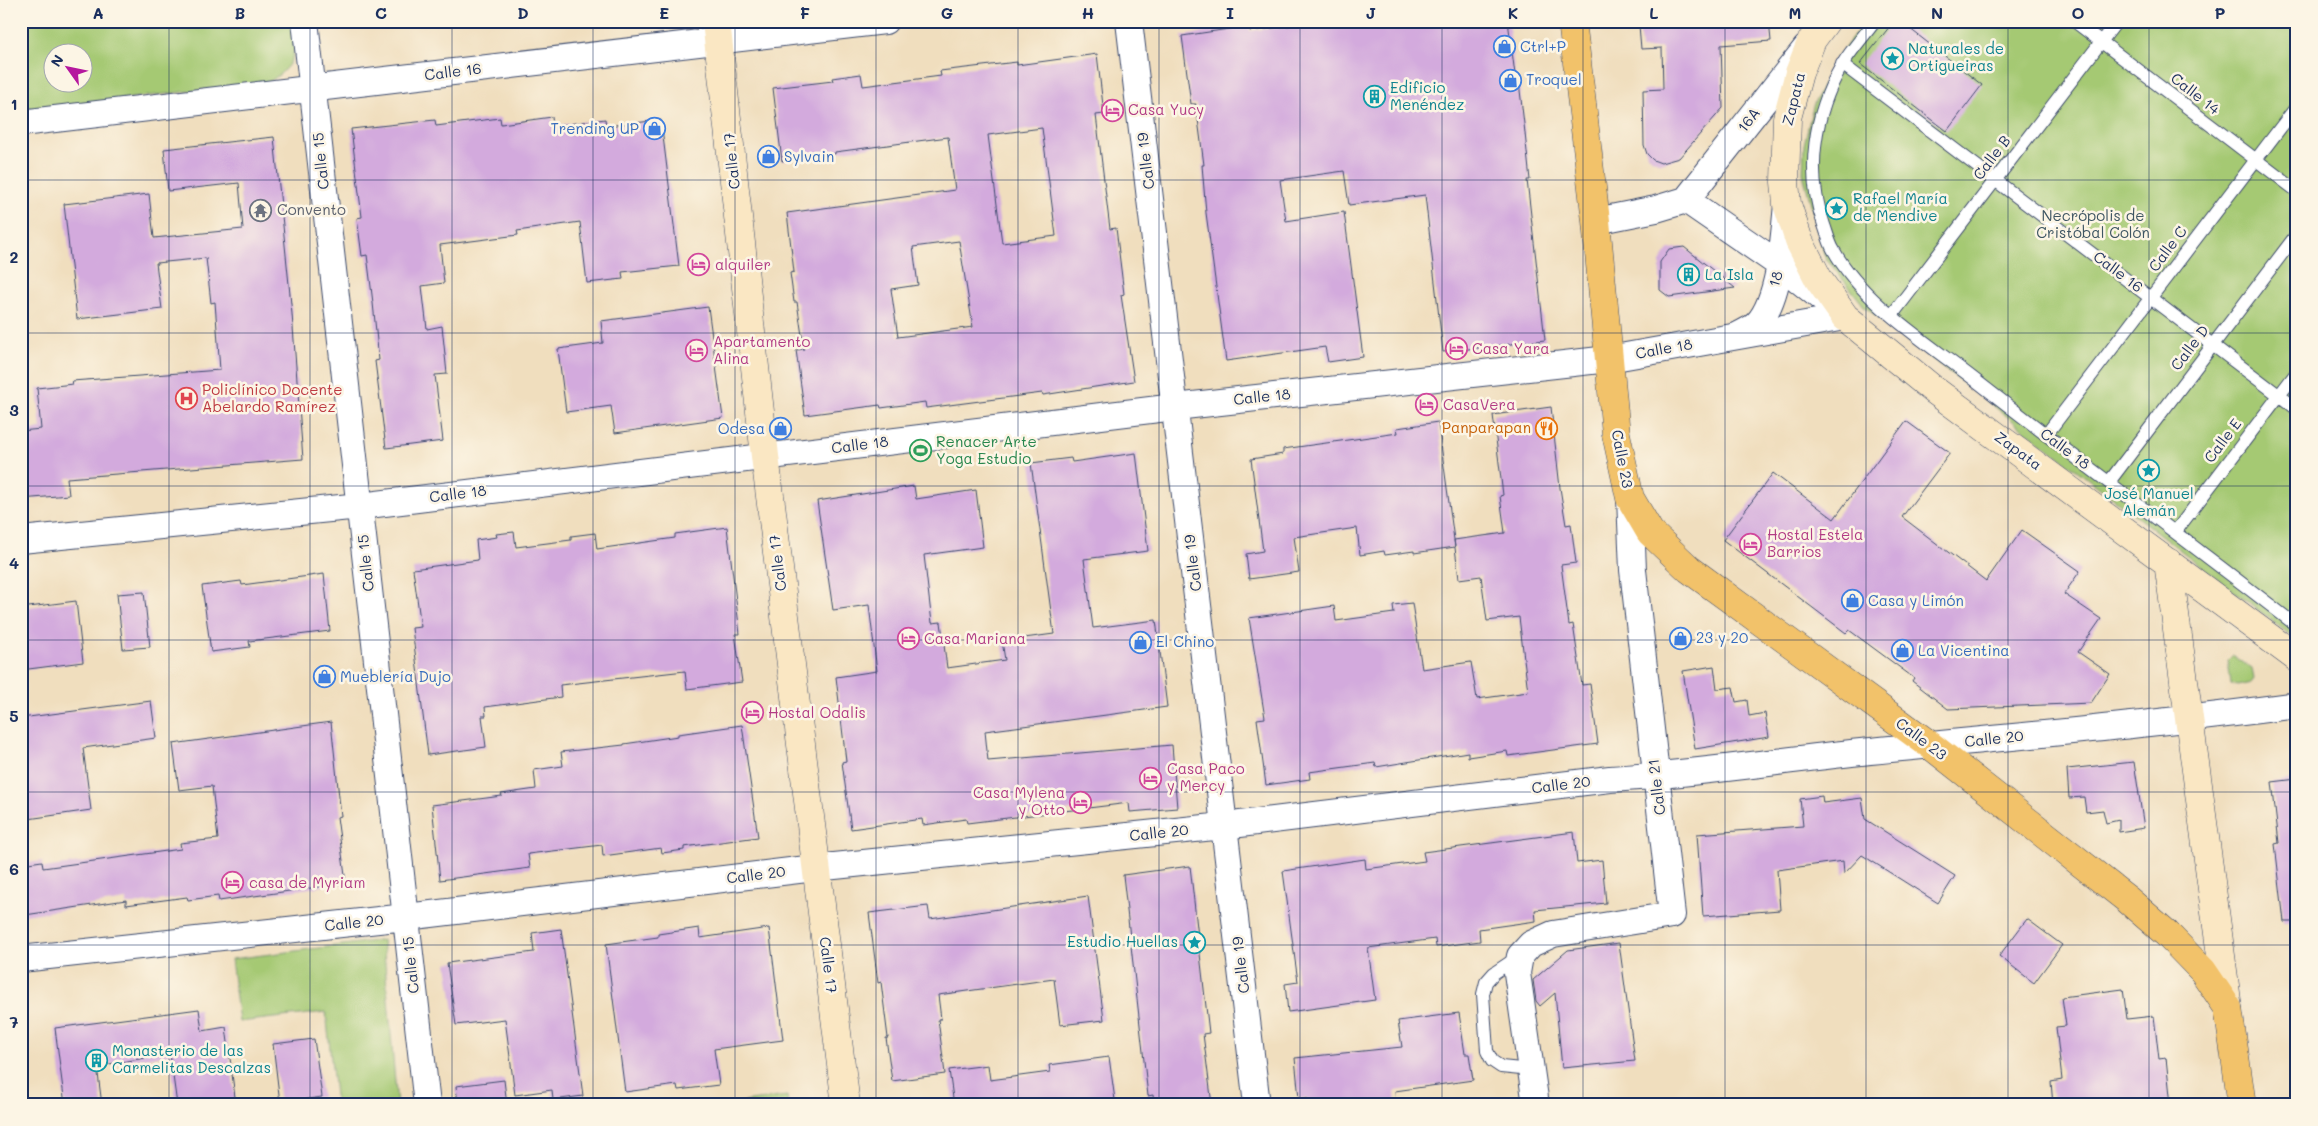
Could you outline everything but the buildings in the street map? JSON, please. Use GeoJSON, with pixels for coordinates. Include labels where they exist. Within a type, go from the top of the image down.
{"type":"FeatureCollection","features":[{"type":"Feature","properties":{"kind":"main road","name":"Calle 23"},"geometry":{"type":"LineString","coordinates":[[1572,21],[1596,221],[1616,434],[1630,498],[1650,532],[1689,569],[1930,746],[2128,900],[2203,971],[2228,1008]]}},
{"type":"Feature","properties":{"kind":"main road","name":"Zapata"},"geometry":{"type":"LineString","coordinates":[[1819,30],[1800,72],[1787,118],[1786,193],[1800,241],[1819,280],[1845,317],[1934,390],[2297,658]]}},
{"type":"Feature","properties":{"kind":"main road","name":"Calle 17"},"geometry":{"type":"LineString","coordinates":[[717,31],[765,456],[846,1105]]}},
{"type":"Feature","properties":{"kind":"main road"},"geometry":{"type":"LineString","coordinates":[[2168,562],[2188,720],[2242,1105]]}},
{"type":"Feature","properties":{"kind":"street","name":"Calle 15"},"geometry":{"type":"LineString","coordinates":[[305,21],[427,1105]]}},
{"type":"Feature","properties":{"kind":"street","name":"Calle 16"},"geometry":{"type":"LineString","coordinates":[[21,123],[313,89],[717,31],[885,21]]}},
{"type":"Feature","properties":{"kind":"street","name":"Calle 19"},"geometry":{"type":"LineString","coordinates":[[1129,21],[1258,1105]]}},
{"type":"Feature","properties":{"kind":"street","name":"16A"},"geometry":{"type":"LineString","coordinates":[[1686,200],[1819,30]]}},
{"type":"Feature","properties":{"kind":"street","name":"18"},"geometry":{"type":"LineString","coordinates":[[1735,338],[1756,325],[1766,312],[1780,265],[1786,193]]}},
{"type":"Feature","properties":{"kind":"street"},"geometry":{"type":"LineString","coordinates":[[1596,221],[1656,209],[1686,200],[1780,265],[1845,317]]}},
{"type":"Feature","properties":{"kind":"street","name":"Calle 18"},"geometry":{"type":"LineString","coordinates":[[21,540],[360,506],[1175,407],[1609,359],[1845,317]]}},
{"type":"Feature","properties":{"kind":"street","name":"Calle 21"},"geometry":{"type":"LineString","coordinates":[[1520,956],[1532,944],[1553,934],[1672,915],[1633,570],[1630,498]]}},
{"type":"Feature","properties":{"kind":"street","name":"Calle 20"},"geometry":{"type":"LineString","coordinates":[[21,959],[406,918],[815,868],[1224,826],[1600,780],[1655,776],[2188,720],[2297,705]]}},
{"type":"Feature","properties":{"kind":"street"},"geometry":{"type":"LineString","coordinates":[[1520,956],[1517,973],[1536,1105]]}},
{"type":"Feature","properties":{"kind":"lane","name":"Calle 18"},"geometry":{"type":"LineString","coordinates":[[1875,21],[1842,64],[1828,95],[1819,122],[1814,148],[1813,176],[1818,209],[1832,248],[1858,285],[1892,315],[2046,435],[2176,531],[2297,626]]}},
{"type":"Feature","properties":{"kind":"lane","name":"Calle 14"},"geometry":{"type":"LineString","coordinates":[[2074,21],[2255,161],[2297,191]]}},
{"type":"Feature","properties":{"kind":"lane","name":"Calle B"},"geometry":{"type":"LineString","coordinates":[[1892,315],[2117,21]]}},
{"type":"Feature","properties":{"kind":"lane","name":"Calle 16"},"geometry":{"type":"LineString","coordinates":[[1842,64],[2297,409]]}},
{"type":"Feature","properties":{"kind":"lane","name":"Calle C"},"geometry":{"type":"LineString","coordinates":[[2046,435],[2297,106]]}},
{"type":"Feature","properties":{"kind":"lane","name":"Calle D"},"geometry":{"type":"LineString","coordinates":[[2109,482],[2297,234]]}},
{"type":"Feature","properties":{"kind":"lane","name":"Calle E"},"geometry":{"type":"LineString","coordinates":[[2176,531],[2297,372]]}},
{"type":"Feature","properties":{"kind":"lane","name":"Calle 21"},"geometry":{"type":"LineString","coordinates":[[1520,956],[1494,973],[1486,982],[1483,994],[1487,1051],[1492,1061],[1501,1068],[1531,1070]]}},
{"type":"Feature","properties":{"kind":"green space"},"geometry":{"type":"Polygon","coordinates":[[[21,21],[293,21],[293,56],[285,69],[269,82],[21,111],[21,21]]]}},
{"type":"Feature","properties":{"kind":"green space","name":"Necrópolis de Cristóbal Colón"},"geometry":{"type":"Polygon","coordinates":[[[1865,21],[2297,21],[2297,640],[1865,307],[1825,257],[1803,174],[1804,145],[1813,106],[1834,62],[1865,21]]]}},
{"type":"Feature","properties":{"kind":"green space"},"geometry":{"type":"Polygon","coordinates":[[[2233,655],[2252,669],[2254,679],[2251,683],[2237,686],[2231,684],[2228,660],[2233,655]]]}},
{"type":"Feature","properties":{"kind":"green space"},"geometry":{"type":"Polygon","coordinates":[[[383,940],[397,1105],[336,1105],[326,1012],[239,1022],[231,959],[383,940]]]}},
{"type":"Feature","properties":{"kind":"green space"},"geometry":{"type":"Polygon","coordinates":[[[787,1096],[788,1105],[721,1105],[787,1096]]]}},
{"type":"Feature","properties":{"kind":"place","name":"Ctrl+P"},"geometry":{"type":"Point","coordinates":[1504,47]}},
{"type":"Feature","properties":{"kind":"place","name":"Naturales de Ortigueiras"},"geometry":{"type":"Point","coordinates":[1892,58]}},
{"type":"Feature","properties":{"kind":"place","name":"Troquel"},"geometry":{"type":"Point","coordinates":[1510,80]}},
{"type":"Feature","properties":{"kind":"place","name":"Edificio Menéndez"},"geometry":{"type":"Point","coordinates":[1374,97]}},
{"type":"Feature","properties":{"kind":"place","name":"Casa Yucy"},"geometry":{"type":"Point","coordinates":[1112,110]}},
{"type":"Feature","properties":{"kind":"place","name":"Trending UP"},"geometry":{"type":"Point","coordinates":[655,129]}},
{"type":"Feature","properties":{"kind":"place","name":"Sylvain"},"geometry":{"type":"Point","coordinates":[768,157]}},
{"type":"Feature","properties":{"kind":"place","name":"Rafael María de Mendive"},"geometry":{"type":"Point","coordinates":[1837,208]}},
{"type":"Feature","properties":{"kind":"place","name":"Convento"},"geometry":{"type":"Point","coordinates":[261,210]}},
{"type":"Feature","properties":{"kind":"place","name":"alquiler"},"geometry":{"type":"Point","coordinates":[699,265]}},
{"type":"Feature","properties":{"kind":"place","name":"La Isla"},"geometry":{"type":"Point","coordinates":[1689,275]}},
{"type":"Feature","properties":{"kind":"place","name":"Casa Yara"},"geometry":{"type":"Point","coordinates":[1456,349]}},
{"type":"Feature","properties":{"kind":"place","name":"Apartamento Alina"},"geometry":{"type":"Point","coordinates":[697,351]}},
{"type":"Feature","properties":{"kind":"place","name":"Policlínico Docente Abelardo Ramírez"},"geometry":{"type":"Point","coordinates":[186,399]}},
{"type":"Feature","properties":{"kind":"place","name":"CasaVera"},"geometry":{"type":"Point","coordinates":[1427,405]}},
{"type":"Feature","properties":{"kind":"place","name":"Panparapan"},"geometry":{"type":"Point","coordinates":[1547,428]}},
{"type":"Feature","properties":{"kind":"place","name":"Odesa"},"geometry":{"type":"Point","coordinates":[781,429]}},
{"type":"Feature","properties":{"kind":"place","name":"Renacer Arte Yoga Estudio"},"geometry":{"type":"Point","coordinates":[920,451]}},
{"type":"Feature","properties":{"kind":"place","name":"José Manuel Alemán"},"geometry":{"type":"Point","coordinates":[2149,471]}},
{"type":"Feature","properties":{"kind":"place","name":"Hostal Estela Barrios"},"geometry":{"type":"Point","coordinates":[1751,544]}},
{"type":"Feature","properties":{"kind":"place","name":"Casa y Limón"},"geometry":{"type":"Point","coordinates":[1852,601]}},
{"type":"Feature","properties":{"kind":"place","name":"23 y 20"},"geometry":{"type":"Point","coordinates":[1680,638]}},
{"type":"Feature","properties":{"kind":"place","name":"Casa Mariana"},"geometry":{"type":"Point","coordinates":[908,639]}},
{"type":"Feature","properties":{"kind":"place","name":"El Chino"},"geometry":{"type":"Point","coordinates":[1140,642]}},
{"type":"Feature","properties":{"kind":"place","name":"La Vicentina"},"geometry":{"type":"Point","coordinates":[1902,651]}},
{"type":"Feature","properties":{"kind":"place","name":"Mueblería Dujo"},"geometry":{"type":"Point","coordinates":[324,677]}},
{"type":"Feature","properties":{"kind":"place","name":"Hostal Odalis"},"geometry":{"type":"Point","coordinates":[752,713]}},
{"type":"Feature","properties":{"kind":"place","name":"Casa Paco y Mercy"},"geometry":{"type":"Point","coordinates":[1151,778]}},
{"type":"Feature","properties":{"kind":"place","name":"Casa Mylena y Otto"},"geometry":{"type":"Point","coordinates":[1081,802]}},
{"type":"Feature","properties":{"kind":"place","name":"casa de Myriam"},"geometry":{"type":"Point","coordinates":[233,883]}},
{"type":"Feature","properties":{"kind":"place","name":"Estudio Huellas"},"geometry":{"type":"Point","coordinates":[1194,942]}},
{"type":"Feature","properties":{"kind":"place","name":"Monasterio de las Carmelitas Descalzas"},"geometry":{"type":"Point","coordinates":[96,1060]}}]}
